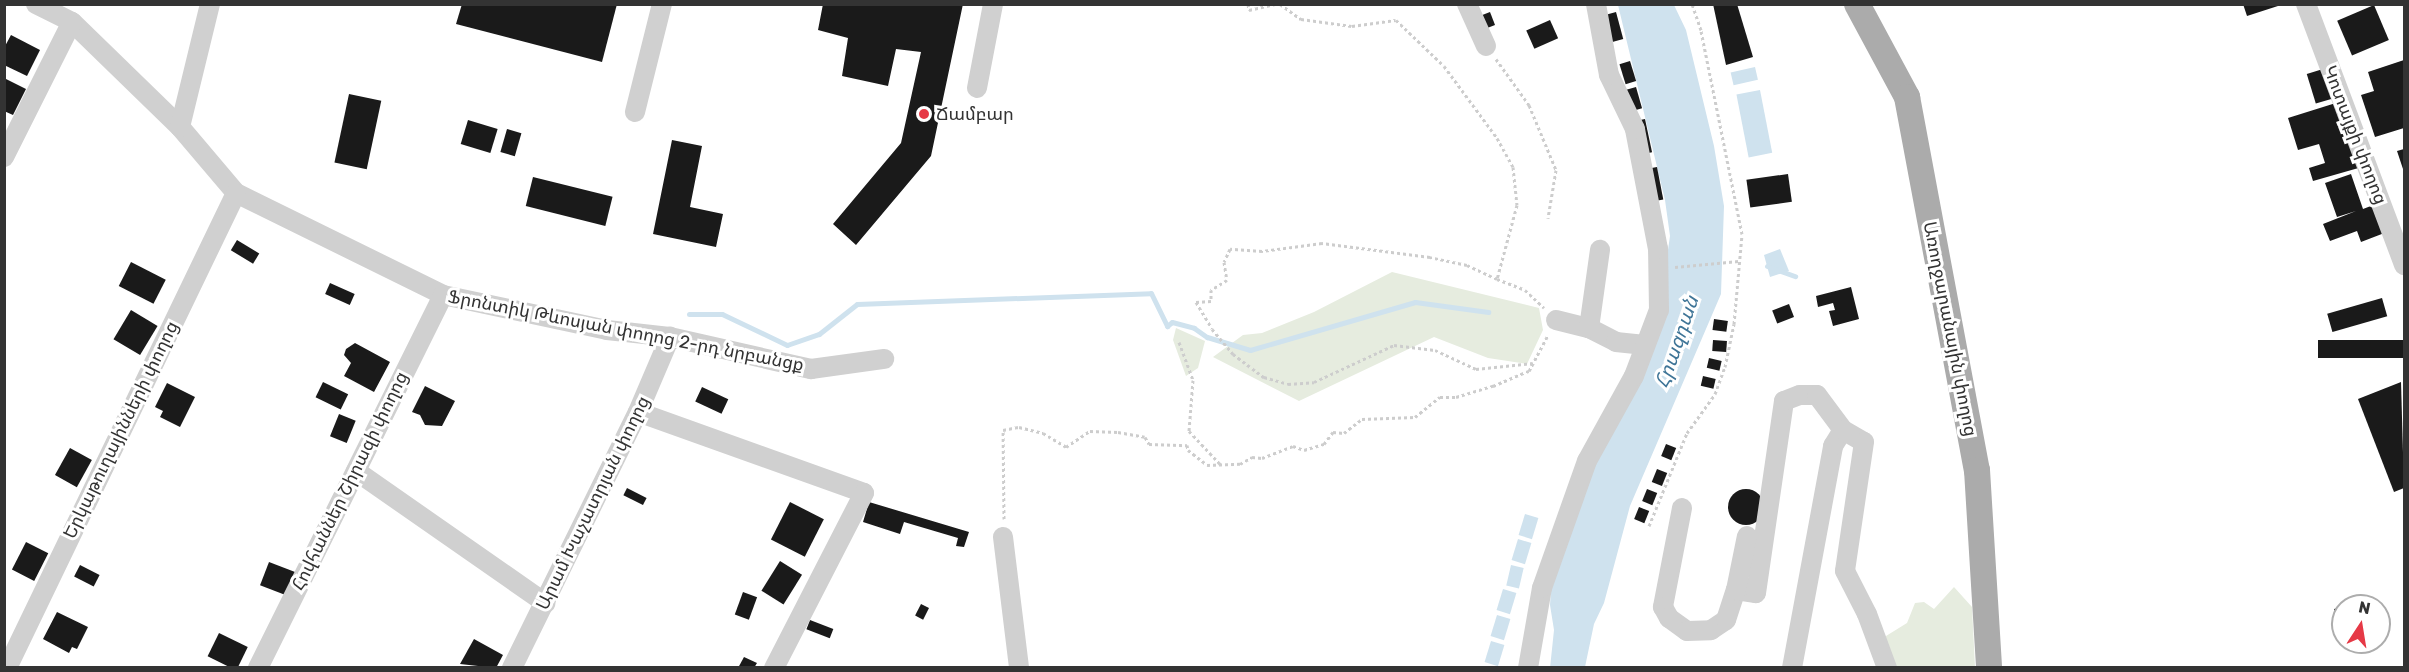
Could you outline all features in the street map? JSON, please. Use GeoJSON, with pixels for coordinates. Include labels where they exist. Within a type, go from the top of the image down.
{"type":"FeatureCollection","features":[{"type":"Feature","properties":{"kind":"main road","name":"Առողջարանային փողոց"},"geometry":{"type":"LineString","coordinates":[[1857,4],[1907,97],[1977,470],[1989,668]]}},
{"type":"Feature","properties":{"kind":"street","name":"Ֆրոնտիկ Թևոսյան փողոց 2-րդ նրբանցք"},"geometry":{"type":"LineString","coordinates":[[36,4],[72,22],[180,127],[236,192],[443,295],[607,330],[670,337],[811,369],[884,359]]}},
{"type":"Feature","properties":{"kind":"street"},"geometry":{"type":"LineString","coordinates":[[180,127],[210,4]]}},
{"type":"Feature","properties":{"kind":"street"},"geometry":{"type":"LineString","coordinates":[[635,112],[662,4]]}},
{"type":"Feature","properties":{"kind":"street"},"geometry":{"type":"LineString","coordinates":[[977,88],[993,4]]}},
{"type":"Feature","properties":{"kind":"street"},"geometry":{"type":"LineString","coordinates":[[1467,4],[1486,46]]}},
{"type":"Feature","properties":{"kind":"street"},"geometry":{"type":"LineString","coordinates":[[1528,668],[1542,588],[1587,461],[1634,376],[1659,310],[1659,249],[1635,129],[1609,75],[1596,4]]}},
{"type":"Feature","properties":{"kind":"street","name":"Կոտայքի փողոց"},"geometry":{"type":"LineString","coordinates":[[2306,4],[2404,265]]}},
{"type":"Feature","properties":{"kind":"street"},"geometry":{"type":"LineString","coordinates":[[4,157],[72,22]]}},
{"type":"Feature","properties":{"kind":"street","name":"Երկաթուղայինների փողոց"},"geometry":{"type":"LineString","coordinates":[[7,668],[236,192]]}},
{"type":"Feature","properties":{"kind":"street"},"geometry":{"type":"LineString","coordinates":[[1589,328],[1600,250]]}},
{"type":"Feature","properties":{"kind":"street","name":"Հովհաններ Շիրազի փողոց"},"geometry":{"type":"LineString","coordinates":[[258,668],[443,295]]}},
{"type":"Feature","properties":{"kind":"street"},"geometry":{"type":"LineString","coordinates":[[1556,320],[1589,328],[1616,342],[1645,345]]}},
{"type":"Feature","properties":{"kind":"street","name":"Արամ Խաչատրյան փողոց"},"geometry":{"type":"LineString","coordinates":[[512,668],[638,412],[670,337]]}},
{"type":"Feature","properties":{"kind":"street"},"geometry":{"type":"LineString","coordinates":[[1736,590],[1756,593],[1784,401],[1800,395],[1816,395],[1844,430],[1864,442],[1845,571],[1867,614],[1887,668]]}},
{"type":"Feature","properties":{"kind":"street"},"geometry":{"type":"LineString","coordinates":[[638,412],[864,493],[774,668]]}},
{"type":"Feature","properties":{"kind":"street"},"geometry":{"type":"LineString","coordinates":[[1792,668],[1833,446],[1844,430]]}},
{"type":"Feature","properties":{"kind":"street"},"geometry":{"type":"LineString","coordinates":[[356,471],[545,603]]}},
{"type":"Feature","properties":{"kind":"street"},"geometry":{"type":"LineString","coordinates":[[1682,508],[1663,607],[1669,618],[1687,631],[1711,630],[1726,620],[1736,590],[1747,536]]}},
{"type":"Feature","properties":{"kind":"street"},"geometry":{"type":"LineString","coordinates":[[1003,537],[1020,666]]}},
{"type":"Feature","properties":{"kind":"path"},"geometry":{"type":"LineString","coordinates":[[1248,4],[1249,10],[1278,4],[1301,19],[1342,25],[1396,20],[1444,66],[1497,138],[1513,167],[1517,205],[1497,279]]}},
{"type":"Feature","properties":{"kind":"path"},"geometry":{"type":"LineString","coordinates":[[1649,526],[1687,433],[1715,394],[1725,367],[1734,324],[1742,234],[1701,30],[1692,4]]}},
{"type":"Feature","properties":{"kind":"path"},"geometry":{"type":"LineString","coordinates":[[1486,46],[1529,105],[1556,170],[1548,218]]}},
{"type":"Feature","properties":{"kind":"path"},"geometry":{"type":"LineString","coordinates":[[1003,537],[1003,430],[1018,427],[1043,433],[1066,447],[1090,431],[1118,432],[1145,437],[1149,444],[1187,445],[1188,450],[1207,465],[1240,464],[1252,457],[1262,458],[1293,446],[1304,450],[1324,444],[1333,432],[1344,433],[1362,419],[1415,417],[1440,397],[1455,397],[1493,386],[1529,371],[1556,320],[1525,290],[1467,265],[1430,257],[1323,243],[1262,251],[1230,249],[1224,262],[1227,280],[1211,290],[1211,301],[1196,302],[1212,329],[1233,354],[1264,377],[1288,384],[1314,382],[1394,345],[1435,350],[1476,369],[1533,363]]}},
{"type":"Feature","properties":{"kind":"path"},"geometry":{"type":"LineString","coordinates":[[1668,267],[1739,261]]}},
{"type":"Feature","properties":{"kind":"path"},"geometry":{"type":"LineString","coordinates":[[1179,342],[1193,380],[1190,431],[1221,465]]}},
{"type":"Feature","properties":{"kind":"shaded area"},"geometry":{"type":"Polygon","coordinates":[[[1392,272],[1539,308],[1543,330],[1527,364],[1488,358],[1434,337],[1299,401],[1213,357],[1243,335],[1262,333],[1314,312],[1392,272]]]}},
{"type":"Feature","properties":{"kind":"shaded area"},"geometry":{"type":"Polygon","coordinates":[[[1176,328],[1205,341],[1198,368],[1186,376],[1173,340],[1176,328]]]}},
{"type":"Feature","properties":{"kind":"shaded area"},"geometry":{"type":"Polygon","coordinates":[[[1954,587],[1972,607],[1975,667],[1884,668],[1886,636],[1907,623],[1915,603],[1924,602],[1934,609],[1954,587]]]}},
{"type":"Feature","properties":{"kind":"water","name":"Հրազդան"},"geometry":{"type":"Polygon","coordinates":[[[1618,5],[1674,5],[1686,30],[1714,146],[1724,206],[1721,294],[1630,506],[1604,603],[1594,624],[1585,667],[1550,668],[1554,630],[1550,605],[1552,574],[1666,264],[1670,236],[1665,200],[1618,5]]]}},
{"type":"Feature","properties":{"kind":"water"},"geometry":{"type":"Polygon","coordinates":[[[1755,67],[1758,80],[1734,85],[1731,73],[1755,67]]]}},
{"type":"Feature","properties":{"kind":"water"},"geometry":{"type":"Polygon","coordinates":[[[1760,90],[1772,153],[1749,157],[1736,95],[1760,90]]]}},
{"type":"Feature","properties":{"kind":"water"},"geometry":{"type":"Polygon","coordinates":[[[1780,249],[1789,271],[1770,277],[1764,255],[1780,249]]]}},
{"type":"Feature","properties":{"kind":"water"},"geometry":{"type":"Polygon","coordinates":[[[1525,514],[1538,518],[1532,539],[1519,535],[1525,514]]]}},
{"type":"Feature","properties":{"kind":"water"},"geometry":{"type":"Polygon","coordinates":[[[1518,539],[1531,543],[1525,564],[1512,560],[1518,539]]]}},
{"type":"Feature","properties":{"kind":"water"},"geometry":{"type":"Polygon","coordinates":[[[1511,565],[1524,568],[1519,588],[1506,585],[1511,565]]]}},
{"type":"Feature","properties":{"kind":"water"},"geometry":{"type":"Polygon","coordinates":[[[1503,589],[1516,593],[1510,614],[1497,610],[1503,589]]]}},
{"type":"Feature","properties":{"kind":"water"},"geometry":{"type":"Polygon","coordinates":[[[1497,615],[1510,619],[1504,640],[1491,636],[1497,615]]]}},
{"type":"Feature","properties":{"kind":"water"},"geometry":{"type":"Polygon","coordinates":[[[1491,641],[1504,645],[1498,666],[1485,662],[1491,641]]]}},
{"type":"Feature","properties":{"kind":"building"},"geometry":{"type":"Polygon","coordinates":[[[462,4],[617,4],[602,62],[456,24],[462,4]]]}},
{"type":"Feature","properties":{"kind":"building","name":"Ճամբար"},"geometry":{"type":"Polygon","coordinates":[[[823,4],[963,4],[931,156],[856,245],[833,224],[901,143],[921,52],[896,49],[888,86],[842,76],[848,38],[818,30],[823,4]]]}},
{"type":"Feature","properties":{"kind":"building"},"geometry":{"type":"Polygon","coordinates":[[[1713,4],[1737,4],[1753,57],[1726,65],[1713,4]]]}},
{"type":"Feature","properties":{"kind":"building"},"geometry":{"type":"Polygon","coordinates":[[[2243,4],[2281,4],[2281,5],[2247,16],[2243,4]]]}},
{"type":"Feature","properties":{"kind":"building"},"geometry":{"type":"Polygon","coordinates":[[[2374,5],[2389,40],[2352,56],[2337,21],[2374,5]]]}},
{"type":"Feature","properties":{"kind":"building"},"geometry":{"type":"Polygon","coordinates":[[[1490,12],[1495,25],[1485,29],[1480,16],[1490,12]]]}},
{"type":"Feature","properties":{"kind":"building"},"geometry":{"type":"Polygon","coordinates":[[[1616,12],[1623,39],[1609,43],[1602,16],[1616,12]]]}},
{"type":"Feature","properties":{"kind":"building"},"geometry":{"type":"Polygon","coordinates":[[[1550,20],[1558,38],[1534,49],[1526,31],[1550,20]]]}},
{"type":"Feature","properties":{"kind":"building"},"geometry":{"type":"Polygon","coordinates":[[[11,35],[40,50],[27,76],[4,65],[4,48],[11,35]]]}},
{"type":"Feature","properties":{"kind":"building"},"geometry":{"type":"Polygon","coordinates":[[[2404,60],[2404,128],[2375,137],[2361,95],[2374,91],[2368,72],[2404,60]]]}},
{"type":"Feature","properties":{"kind":"building"},"geometry":{"type":"Polygon","coordinates":[[[1630,61],[1636,81],[1626,84],[1619,64],[1630,61]]]}},
{"type":"Feature","properties":{"kind":"building"},"geometry":{"type":"Polygon","coordinates":[[[2323,69],[2332,99],[2316,104],[2307,74],[2323,69]]]}},
{"type":"Feature","properties":{"kind":"building"},"geometry":{"type":"Polygon","coordinates":[[[4,78],[26,89],[13,115],[4,111],[4,78]]]}},
{"type":"Feature","properties":{"kind":"building"},"geometry":{"type":"Polygon","coordinates":[[[1636,87],[1642,108],[1631,111],[1625,90],[1636,87]]]}},
{"type":"Feature","properties":{"kind":"building"},"geometry":{"type":"Polygon","coordinates":[[[349,94],[381,101],[367,169],[334,162],[349,94]]]}},
{"type":"Feature","properties":{"kind":"building"},"geometry":{"type":"Polygon","coordinates":[[[2339,102],[2362,167],[2313,181],[2309,168],[2325,163],[2319,144],[2298,150],[2288,118],[2339,102]]]}},
{"type":"Feature","properties":{"kind":"building"},"geometry":{"type":"Polygon","coordinates":[[[1645,119],[1652,152],[1642,154],[1635,121],[1645,119]]]}},
{"type":"Feature","properties":{"kind":"building"},"geometry":{"type":"Polygon","coordinates":[[[468,120],[498,129],[490,153],[461,144],[468,120]]]}},
{"type":"Feature","properties":{"kind":"building"},"geometry":{"type":"Polygon","coordinates":[[[507,129],[521,133],[515,156],[500,152],[507,129]]]}},
{"type":"Feature","properties":{"kind":"building"},"geometry":{"type":"Polygon","coordinates":[[[672,140],[702,146],[690,207],[723,214],[716,247],[653,234],[672,140]]]}},
{"type":"Feature","properties":{"kind":"building"},"geometry":{"type":"Polygon","coordinates":[[[2404,149],[2404,172],[2397,151],[2404,149]]]}},
{"type":"Feature","properties":{"kind":"building"},"geometry":{"type":"Polygon","coordinates":[[[1657,167],[1663,199],[1652,201],[1646,169],[1657,167]]]}},
{"type":"Feature","properties":{"kind":"building"},"geometry":{"type":"Polygon","coordinates":[[[1788,174],[1792,202],[1750,208],[1746,180],[1788,174]]]}},
{"type":"Feature","properties":{"kind":"building"},"geometry":{"type":"Polygon","coordinates":[[[2351,174],[2363,209],[2376,204],[2387,232],[2361,242],[2357,231],[2330,241],[2323,224],[2356,211],[2337,217],[2325,183],[2351,174]]]}},
{"type":"Feature","properties":{"kind":"building"},"geometry":{"type":"Polygon","coordinates":[[[533,177],[613,197],[605,226],[526,206],[533,177]]]}},
{"type":"Feature","properties":{"kind":"building"},"geometry":{"type":"Polygon","coordinates":[[[237,240],[259,253],[253,264],[231,250],[237,240]]]}},
{"type":"Feature","properties":{"kind":"building"},"geometry":{"type":"Polygon","coordinates":[[[131,262],[166,280],[153,304],[119,286],[131,262]]]}},
{"type":"Feature","properties":{"kind":"building"},"geometry":{"type":"Polygon","coordinates":[[[330,283],[355,294],[350,305],[325,294],[330,283]]]}},
{"type":"Feature","properties":{"kind":"building"},"geometry":{"type":"Polygon","coordinates":[[[1851,287],[1859,319],[1833,326],[1829,311],[1835,310],[1833,303],[1818,307],[1816,296],[1851,287]]]}},
{"type":"Feature","properties":{"kind":"building"},"geometry":{"type":"Polygon","coordinates":[[[2382,298],[2387,316],[2332,332],[2327,314],[2382,298]]]}},
{"type":"Feature","properties":{"kind":"building"},"geometry":{"type":"Polygon","coordinates":[[[1789,304],[1794,317],[1777,324],[1772,310],[1789,304]]]}},
{"type":"Feature","properties":{"kind":"building"},"geometry":{"type":"Polygon","coordinates":[[[131,310],[158,326],[140,355],[113,339],[131,310]]]}},
{"type":"Feature","properties":{"kind":"building"},"geometry":{"type":"Polygon","coordinates":[[[1714,319],[1728,321],[1726,332],[1712,330],[1714,319]]]}},
{"type":"Feature","properties":{"kind":"building"},"geometry":{"type":"Polygon","coordinates":[[[1713,340],[1727,341],[1726,352],[1712,351],[1713,340]]]}},
{"type":"Feature","properties":{"kind":"building"},"geometry":{"type":"Polygon","coordinates":[[[2318,340],[2404,340],[2404,358],[2318,358],[2318,340]]]}},
{"type":"Feature","properties":{"kind":"building"},"geometry":{"type":"Polygon","coordinates":[[[355,343],[390,362],[374,392],[344,376],[351,363],[344,355],[346,349],[355,343]]]}},
{"type":"Feature","properties":{"kind":"building"},"geometry":{"type":"Polygon","coordinates":[[[1709,358],[1722,361],[1719,371],[1707,368],[1709,358]]]}},
{"type":"Feature","properties":{"kind":"building"},"geometry":{"type":"Polygon","coordinates":[[[1703,376],[1716,379],[1713,389],[1701,386],[1703,376]]]}},
{"type":"Feature","properties":{"kind":"building"},"geometry":{"type":"Polygon","coordinates":[[[323,382],[348,394],[341,410],[316,397],[323,382]]]}},
{"type":"Feature","properties":{"kind":"building"},"geometry":{"type":"Polygon","coordinates":[[[2401,382],[2404,488],[2394,492],[2358,399],[2401,382]]]}},
{"type":"Feature","properties":{"kind":"building"},"geometry":{"type":"Polygon","coordinates":[[[167,383],[195,397],[180,427],[160,417],[163,411],[155,407],[167,383]]]}},
{"type":"Feature","properties":{"kind":"building"},"geometry":{"type":"Polygon","coordinates":[[[425,386],[455,401],[442,426],[425,425],[420,415],[412,412],[425,386]]]}},
{"type":"Feature","properties":{"kind":"building"},"geometry":{"type":"Polygon","coordinates":[[[702,387],[728,399],[722,414],[695,402],[702,387]]]}},
{"type":"Feature","properties":{"kind":"building"},"geometry":{"type":"Polygon","coordinates":[[[339,414],[356,421],[347,443],[330,436],[339,414]]]}},
{"type":"Feature","properties":{"kind":"building"},"geometry":{"type":"Polygon","coordinates":[[[1666,444],[1676,448],[1671,460],[1661,456],[1666,444]]]}},
{"type":"Feature","properties":{"kind":"building"},"geometry":{"type":"Polygon","coordinates":[[[70,448],[92,460],[77,487],[55,475],[70,448]]]}},
{"type":"Feature","properties":{"kind":"building"},"geometry":{"type":"Polygon","coordinates":[[[1657,469],[1667,473],[1662,486],[1652,482],[1657,469]]]}},
{"type":"Feature","properties":{"kind":"building"},"geometry":{"type":"Polygon","coordinates":[[[627,488],[647,498],[643,505],[623,495],[627,488]]]}},
{"type":"Feature","properties":{"kind":"building"},"geometry":{"type":"Polygon","coordinates":[[[1647,489],[1657,493],[1652,505],[1642,501],[1647,489]]]}},
{"type":"Feature","properties":{"kind":"building"},"geometry":{"type":"Polygon","coordinates":[[[1746,489],[1759,494],[1764,507],[1759,520],[1746,525],[1733,520],[1728,507],[1733,494],[1746,489]]]}},
{"type":"Feature","properties":{"kind":"building"},"geometry":{"type":"Polygon","coordinates":[[[790,502],[824,519],[805,557],[771,539],[790,502]]]}},
{"type":"Feature","properties":{"kind":"building"},"geometry":{"type":"Polygon","coordinates":[[[869,502],[969,532],[964,547],[956,546],[958,538],[904,522],[900,534],[863,522],[869,502]]]}},
{"type":"Feature","properties":{"kind":"building"},"geometry":{"type":"Polygon","coordinates":[[[1639,507],[1649,511],[1644,523],[1634,519],[1639,507]]]}},
{"type":"Feature","properties":{"kind":"building"},"geometry":{"type":"Polygon","coordinates":[[[26,542],[48,553],[34,581],[12,570],[26,542]]]}},
{"type":"Feature","properties":{"kind":"building"},"geometry":{"type":"Polygon","coordinates":[[[780,561],[802,575],[784,604],[761,591],[780,561]]]}},
{"type":"Feature","properties":{"kind":"building"},"geometry":{"type":"Polygon","coordinates":[[[269,562],[297,573],[288,596],[260,585],[269,562]]]}},
{"type":"Feature","properties":{"kind":"building"},"geometry":{"type":"Polygon","coordinates":[[[80,565],[100,575],[94,587],[74,577],[80,565]]]}},
{"type":"Feature","properties":{"kind":"building"},"geometry":{"type":"Polygon","coordinates":[[[743,592],[757,597],[749,620],[735,615],[743,592]]]}},
{"type":"Feature","properties":{"kind":"building"},"geometry":{"type":"Polygon","coordinates":[[[921,604],[929,608],[923,620],[915,616],[921,604]]]}},
{"type":"Feature","properties":{"kind":"building"},"geometry":{"type":"Polygon","coordinates":[[[57,612],[88,627],[77,649],[72,647],[69,653],[43,639],[57,612]]]}},
{"type":"Feature","properties":{"kind":"building"},"geometry":{"type":"Polygon","coordinates":[[[810,620],[833,629],[830,638],[806,629],[810,620]]]}},
{"type":"Feature","properties":{"kind":"building"},"geometry":{"type":"Polygon","coordinates":[[[219,633],[248,647],[238,668],[231,668],[208,656],[219,633]]]}},
{"type":"Feature","properties":{"kind":"building"},"geometry":{"type":"Polygon","coordinates":[[[474,639],[503,655],[496,668],[460,664],[474,639]]]}},
{"type":"Feature","properties":{"kind":"building"},"geometry":{"type":"Polygon","coordinates":[[[744,657],[757,663],[754,668],[738,668],[744,657]]]}},
{"type":"Feature","properties":{"kind":"waterway"},"geometry":{"type":"LineString","coordinates":[[1767,266],[1795,276]]}},
{"type":"Feature","properties":{"kind":"waterway"},"geometry":{"type":"LineString","coordinates":[[689,314],[722,314],[787,345],[819,334],[857,304],[1151,293],[1167,326],[1172,322],[1194,328],[1207,337],[1250,350],[1415,302],[1488,312]]}},
{"type":"Feature","properties":{"kind":"place","name":"Ճամբար"},"geometry":{"type":"Point","coordinates":[924,114]}}]}
